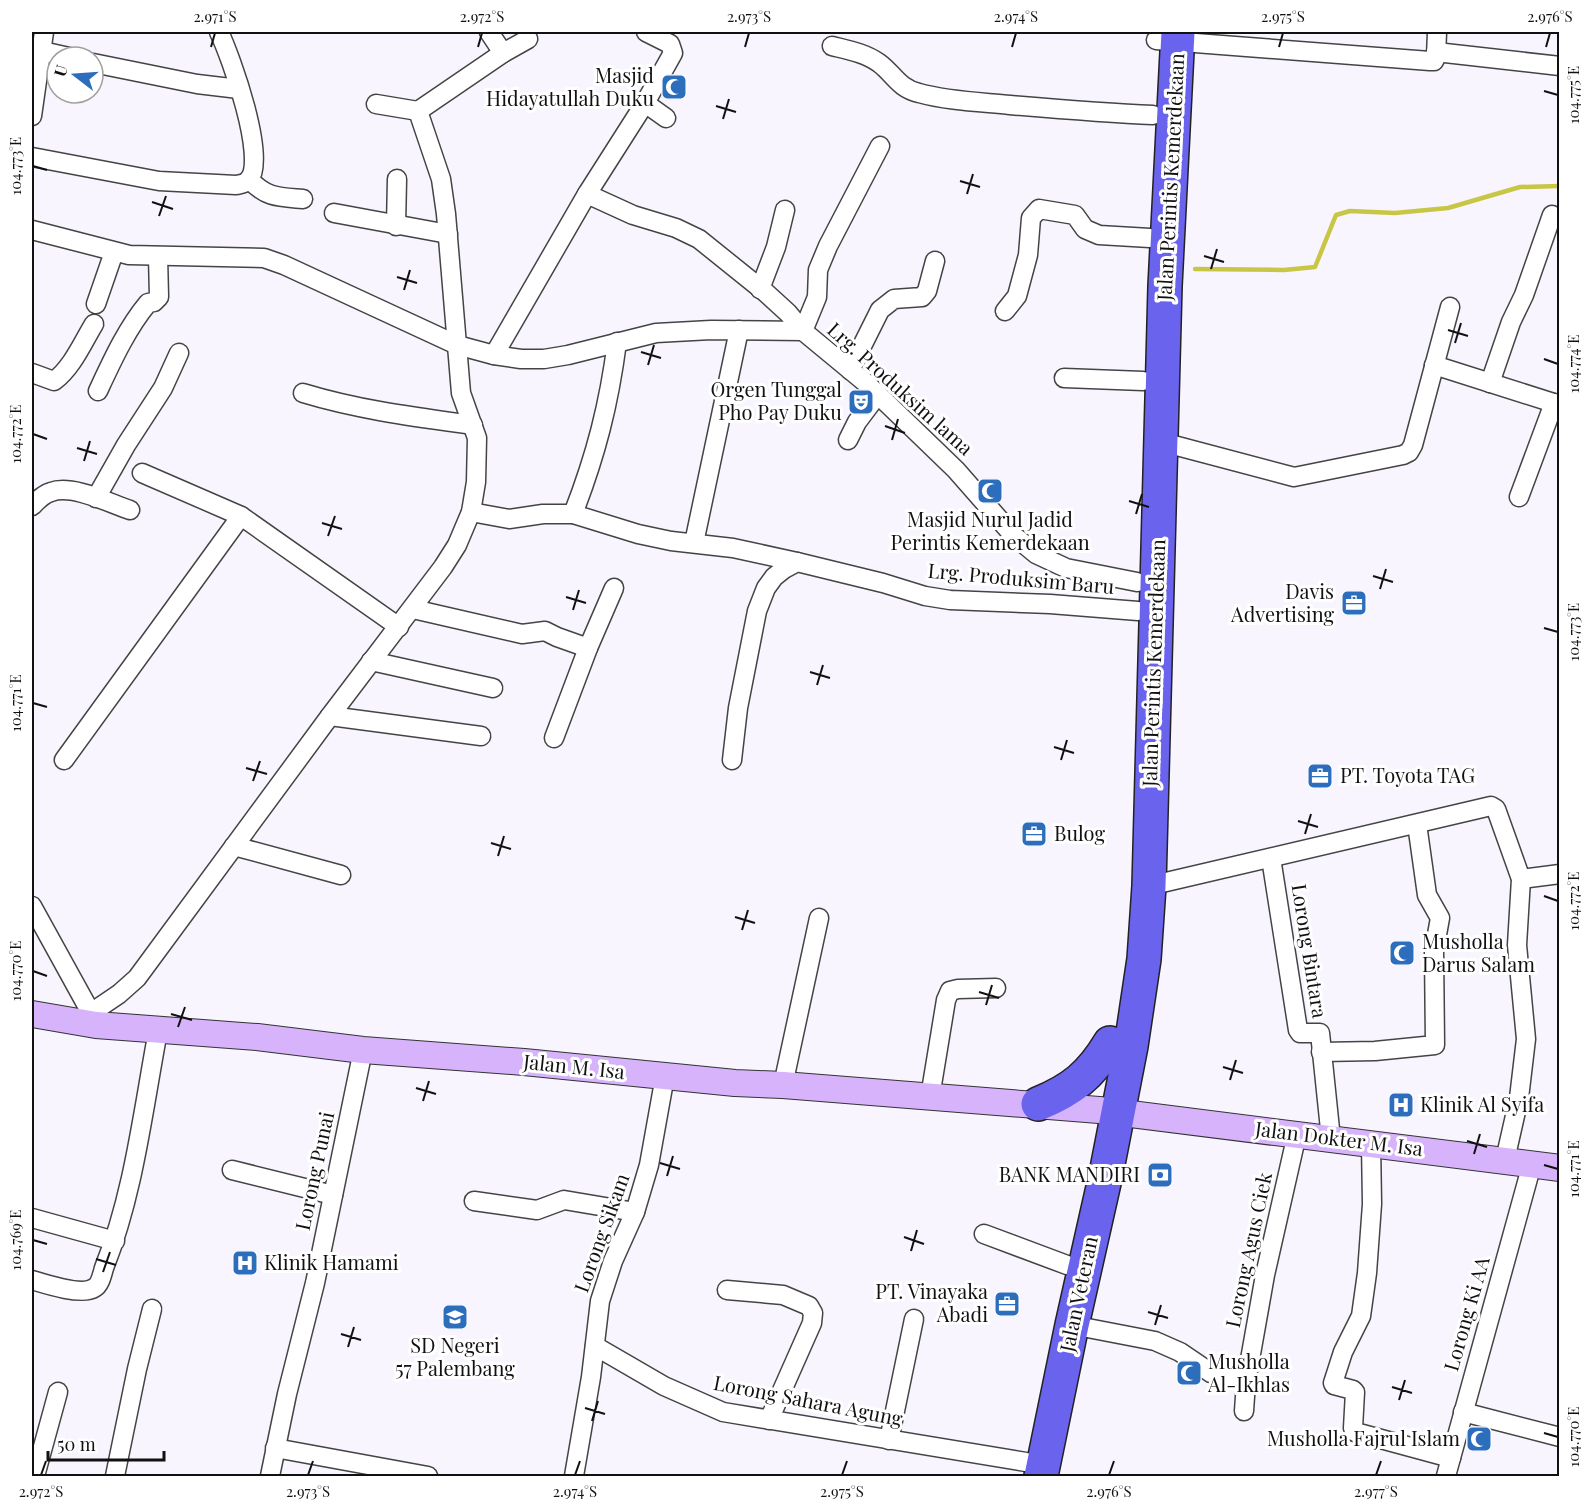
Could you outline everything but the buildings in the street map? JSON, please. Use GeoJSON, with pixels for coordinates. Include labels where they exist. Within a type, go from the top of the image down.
{"type":"FeatureCollection","features":[{"type":"Feature","properties":{"kind":"highway"},"geometry":{"type":"LineString","coordinates":[[1108,1111],[1110,1042],[1134,959],[1143,381],[1153,115],[1167,36]]}},
{"type":"Feature","properties":{"kind":"highway","name":"Jalan Perintis Kemerdekaan"},"geometry":{"type":"LineString","coordinates":[[1108,1111],[1149,886],[1162,442],[1167,36]]}},
{"type":"Feature","properties":{"kind":"highway"},"geometry":{"type":"LineString","coordinates":[[1038,1104],[1061,1094],[1078,1082],[1094,1068],[1110,1042]]}},
{"type":"Feature","properties":{"kind":"highway","name":"Jalan Veteran"},"geometry":{"type":"LineString","coordinates":[[1030,1472],[1067,1265],[1108,1111]]}},
{"type":"Feature","properties":{"kind":"highway","name":"Jalan Veteran"},"geometry":{"type":"LineString","coordinates":[[1030,1472],[1072,1325],[1106,1174],[1108,1111]]}},
{"type":"Feature","properties":{"kind":"main road","name":"Jalan M. Isa"},"geometry":{"type":"LineString","coordinates":[[32,1014],[93,1019],[158,1031],[257,1037],[363,1050],[524,1062],[735,1083],[1108,1111]]}},
{"type":"Feature","properties":{"kind":"main road","name":"Jalan Dokter M. Isa"},"geometry":{"type":"LineString","coordinates":[[1108,1111],[1560,1168]]}},
{"type":"Feature","properties":{"kind":"street"},"geometry":{"type":"LineString","coordinates":[[32,116],[44,32]]}},
{"type":"Feature","properties":{"kind":"street"},"geometry":{"type":"LineString","coordinates":[[32,157],[159,181],[236,185],[245,183],[255,165],[251,125],[219,32]]}},
{"type":"Feature","properties":{"kind":"street"},"geometry":{"type":"LineString","coordinates":[[489,32],[502,53]]}},
{"type":"Feature","properties":{"kind":"street"},"geometry":{"type":"LineString","coordinates":[[494,355],[587,194],[645,103],[673,53],[670,44],[646,32]]}},
{"type":"Feature","properties":{"kind":"street"},"geometry":{"type":"LineString","coordinates":[[1167,36],[1430,61],[1436,59],[1437,32]]}},
{"type":"Feature","properties":{"kind":"street"},"geometry":{"type":"LineString","coordinates":[[376,104],[417,111],[502,53],[528,39]]}},
{"type":"Feature","properties":{"kind":"street"},"geometry":{"type":"LineString","coordinates":[[832,46],[872,59],[880,64],[895,81],[920,94],[995,104],[1153,115]]}},
{"type":"Feature","properties":{"kind":"street"},"geometry":{"type":"LineString","coordinates":[[1436,52],[1560,66]]}},
{"type":"Feature","properties":{"kind":"street"},"geometry":{"type":"LineString","coordinates":[[105,65],[197,84],[238,89]]}},
{"type":"Feature","properties":{"kind":"street"},"geometry":{"type":"LineString","coordinates":[[645,103],[666,118]]}},
{"type":"Feature","properties":{"kind":"street"},"geometry":{"type":"LineString","coordinates":[[32,906],[93,1019],[137,978],[371,661],[413,609],[457,545],[471,512],[477,438],[461,393],[448,234],[441,179],[417,111]]}},
{"type":"Feature","properties":{"kind":"street"},"geometry":{"type":"LineString","coordinates":[[587,194],[633,215],[675,228],[699,239],[788,313],[803,331],[816,297],[816,280],[822,262],[880,146]]}},
{"type":"Feature","properties":{"kind":"street"},"geometry":{"type":"LineString","coordinates":[[249,179],[259,190],[271,196],[303,199]]}},
{"type":"Feature","properties":{"kind":"street"},"geometry":{"type":"LineString","coordinates":[[396,226],[397,179]]}},
{"type":"Feature","properties":{"kind":"street"},"geometry":{"type":"LineString","coordinates":[[1005,311],[1017,296],[1028,255],[1031,218],[1039,209],[1075,214],[1085,230],[1099,235],[1150,238]]}},
{"type":"Feature","properties":{"kind":"street"},"geometry":{"type":"LineString","coordinates":[[760,289],[776,247],[784,210]]}},
{"type":"Feature","properties":{"kind":"street"},"geometry":{"type":"LineString","coordinates":[[334,213],[448,234]]}},
{"type":"Feature","properties":{"kind":"street"},"geometry":{"type":"LineString","coordinates":[[1490,383],[1510,322],[1524,295],[1552,214]]}},
{"type":"Feature","properties":{"kind":"street","name":"Lrg. Produksim lama"},"geometry":{"type":"LineString","coordinates":[[32,230],[129,255],[250,256],[272,260],[457,345],[494,355],[521,359],[544,359],[656,333],[764,329],[803,331],[878,394],[950,464],[1005,527],[1036,554],[1138,597]]}},
{"type":"Feature","properties":{"kind":"street"},"geometry":{"type":"LineString","coordinates":[[96,304],[114,252]]}},
{"type":"Feature","properties":{"kind":"street"},"geometry":{"type":"LineString","coordinates":[[98,391],[112,359],[140,313],[148,303],[154,302],[159,297],[159,256]]}},
{"type":"Feature","properties":{"kind":"street"},"geometry":{"type":"LineString","coordinates":[[850,370],[880,310],[894,299],[922,297],[927,291],[935,261]]}},
{"type":"Feature","properties":{"kind":"street"},"geometry":{"type":"LineString","coordinates":[[1162,442],[1294,477],[1409,452],[1413,446],[1450,308]]}},
{"type":"Feature","properties":{"kind":"street"},"geometry":{"type":"LineString","coordinates":[[32,373],[54,381],[58,378],[70,364],[94,324]]}},
{"type":"Feature","properties":{"kind":"street"},"geometry":{"type":"LineString","coordinates":[[694,543],[739,330]]}},
{"type":"Feature","properties":{"kind":"street"},"geometry":{"type":"LineString","coordinates":[[573,514],[593,461],[601,431],[617,342]]}},
{"type":"Feature","properties":{"kind":"street"},"geometry":{"type":"LineString","coordinates":[[96,498],[126,445],[163,388],[179,353]]}},
{"type":"Feature","properties":{"kind":"street"},"geometry":{"type":"LineString","coordinates":[[1434,365],[1557,404],[1519,497]]}},
{"type":"Feature","properties":{"kind":"street"},"geometry":{"type":"LineString","coordinates":[[1064,378],[1143,381]]}},
{"type":"Feature","properties":{"kind":"street"},"geometry":{"type":"LineString","coordinates":[[303,393],[396,416],[473,425]]}},
{"type":"Feature","properties":{"kind":"street"},"geometry":{"type":"LineString","coordinates":[[848,440],[857,422],[878,394]]}},
{"type":"Feature","properties":{"kind":"street"},"geometry":{"type":"LineString","coordinates":[[142,473],[242,516],[399,627]]}},
{"type":"Feature","properties":{"kind":"street"},"geometry":{"type":"LineString","coordinates":[[32,506],[49,492],[58,490],[79,492],[130,510]]}},
{"type":"Feature","properties":{"kind":"street","name":"Lrg. Produksim Baru"},"geometry":{"type":"LineString","coordinates":[[471,512],[509,519],[543,514],[573,514],[638,534],[671,541],[733,548],[797,562],[925,596],[950,600],[1050,604],[1138,597]]}},
{"type":"Feature","properties":{"kind":"street"},"geometry":{"type":"LineString","coordinates":[[64,760],[242,516]]}},
{"type":"Feature","properties":{"kind":"street"},"geometry":{"type":"LineString","coordinates":[[732,760],[738,708],[757,611],[766,588],[774,577],[783,568],[797,562]]}},
{"type":"Feature","properties":{"kind":"street"},"geometry":{"type":"LineString","coordinates":[[554,738],[588,648],[614,588]]}},
{"type":"Feature","properties":{"kind":"street"},"geometry":{"type":"LineString","coordinates":[[413,609],[522,634],[545,631],[588,648]]}},
{"type":"Feature","properties":{"kind":"street"},"geometry":{"type":"LineString","coordinates":[[371,661],[493,688]]}},
{"type":"Feature","properties":{"kind":"street"},"geometry":{"type":"LineString","coordinates":[[330,716],[481,735]]}},
{"type":"Feature","properties":{"kind":"street"},"geometry":{"type":"LineString","coordinates":[[1149,886],[1491,806],[1497,809],[1519,872],[1517,945],[1526,1039],[1520,1098],[1505,1160]]}},
{"type":"Feature","properties":{"kind":"street"},"geometry":{"type":"LineString","coordinates":[[1321,1052],[1375,1051],[1436,1045],[1434,951],[1440,921],[1427,895],[1417,824]]}},
{"type":"Feature","properties":{"kind":"street"},"geometry":{"type":"LineString","coordinates":[[234,846],[340,875]]}},
{"type":"Feature","properties":{"kind":"street","name":"Lorong Bintara"},"geometry":{"type":"LineString","coordinates":[[1271,858],[1298,1030],[1300,1033],[1320,1033],[1331,1139]]}},
{"type":"Feature","properties":{"kind":"street"},"geometry":{"type":"LineString","coordinates":[[1519,872],[1560,874]]}},
{"type":"Feature","properties":{"kind":"street"},"geometry":{"type":"LineString","coordinates":[[783,1085],[819,918]]}},
{"type":"Feature","properties":{"kind":"street"},"geometry":{"type":"LineString","coordinates":[[930,1097],[946,1000],[950,991],[958,988],[996,988]]}},
{"type":"Feature","properties":{"kind":"street"},"geometry":{"type":"LineString","coordinates":[[32,1281],[81,1292],[96,1288],[115,1241],[131,1179],[158,1031]]}},
{"type":"Feature","properties":{"kind":"street","name":"Lorong Punai"},"geometry":{"type":"LineString","coordinates":[[270,1476],[315,1283],[363,1050]]}},
{"type":"Feature","properties":{"kind":"street","name":"Lorong Sikam"},"geometry":{"type":"LineString","coordinates":[[574,1476],[604,1283],[634,1212],[649,1165],[665,1076]]}},
{"type":"Feature","properties":{"kind":"street","name":"Lorong Agus Ciek"},"geometry":{"type":"LineString","coordinates":[[1244,1411],[1246,1382],[1265,1275],[1297,1134]]}},
{"type":"Feature","properties":{"kind":"street"},"geometry":{"type":"LineString","coordinates":[[1371,1143],[1372,1204],[1361,1316],[1343,1352],[1333,1383],[1355,1392],[1353,1428],[1355,1432],[1451,1458]]}},
{"type":"Feature","properties":{"kind":"street","name":"Lorong Ki AA"},"geometry":{"type":"LineString","coordinates":[[1446,1476],[1532,1164]]}},
{"type":"Feature","properties":{"kind":"street"},"geometry":{"type":"LineString","coordinates":[[232,1170],[333,1195]]}},
{"type":"Feature","properties":{"kind":"street"},"geometry":{"type":"LineString","coordinates":[[474,1201],[537,1210],[564,1200],[634,1212]]}},
{"type":"Feature","properties":{"kind":"street"},"geometry":{"type":"LineString","coordinates":[[32,1218],[115,1241]]}},
{"type":"Feature","properties":{"kind":"street","name":"Jalan Veteran"},"geometry":{"type":"LineString","coordinates":[[984,1234],[1067,1265]]}},
{"type":"Feature","properties":{"kind":"street"},"geometry":{"type":"LineString","coordinates":[[727,1290],[783,1295],[809,1306],[813,1314],[812,1323],[769,1420]]}},
{"type":"Feature","properties":{"kind":"street"},"geometry":{"type":"LineString","coordinates":[[116,1476],[137,1369],[152,1309]]}},
{"type":"Feature","properties":{"kind":"street"},"geometry":{"type":"LineString","coordinates":[[889,1440],[914,1320]]}},
{"type":"Feature","properties":{"kind":"street"},"geometry":{"type":"LineString","coordinates":[[1072,1325],[1155,1341],[1180,1352],[1211,1374],[1246,1382]]}},
{"type":"Feature","properties":{"kind":"street","name":"Lorong Sahara Agung"},"geometry":{"type":"LineString","coordinates":[[595,1346],[664,1386],[709,1408],[889,1440],[1030,1472]]}},
{"type":"Feature","properties":{"kind":"street"},"geometry":{"type":"LineString","coordinates":[[34,1476],[58,1392]]}},
{"type":"Feature","properties":{"kind":"street"},"geometry":{"type":"LineString","coordinates":[[1463,1412],[1560,1437]]}},
{"type":"Feature","properties":{"kind":"street"},"geometry":{"type":"LineString","coordinates":[[275,1448],[428,1476]]}},
{"type":"Feature","properties":{"kind":"waterway"},"geometry":{"type":"LineString","coordinates":[[1195,269],[1284,270],[1315,267],[1336,215],[1350,211],[1395,213],[1448,208],[1520,187],[1560,186]]}},
{"type":"Feature","properties":{"kind":"place","name":"Masjid Hidayatullah Duku"},"geometry":{"type":"Point","coordinates":[674,87]}},
{"type":"Feature","properties":{"kind":"place","name":"Orgen Tunggal Pho Pay Duku"},"geometry":{"type":"Point","coordinates":[861,402]}},
{"type":"Feature","properties":{"kind":"place","name":"Masjid Nurul Jadid Perintis Kemerdekaan"},"geometry":{"type":"Point","coordinates":[990,491]}},
{"type":"Feature","properties":{"kind":"place","name":"Davis Advertising"},"geometry":{"type":"Point","coordinates":[1354,603]}},
{"type":"Feature","properties":{"kind":"place","name":"PT. Toyota TAG"},"geometry":{"type":"Point","coordinates":[1320,776]}},
{"type":"Feature","properties":{"kind":"place","name":"Bulog"},"geometry":{"type":"Point","coordinates":[1034,834]}},
{"type":"Feature","properties":{"kind":"place","name":"Musholla Darus Salam"},"geometry":{"type":"Point","coordinates":[1402,953]}},
{"type":"Feature","properties":{"kind":"place","name":"Klinik Al Syifa"},"geometry":{"type":"Point","coordinates":[1401,1105]}},
{"type":"Feature","properties":{"kind":"place","name":"BANK MANDIRI"},"geometry":{"type":"Point","coordinates":[1160,1175]}},
{"type":"Feature","properties":{"kind":"place","name":"Klinik Hamami"},"geometry":{"type":"Point","coordinates":[245,1263]}},
{"type":"Feature","properties":{"kind":"place","name":"PT. Vinayaka Abadi"},"geometry":{"type":"Point","coordinates":[1007,1304]}},
{"type":"Feature","properties":{"kind":"place","name":"SD Negeri 57 Palembang"},"geometry":{"type":"Point","coordinates":[455,1317]}},
{"type":"Feature","properties":{"kind":"place","name":"Musholla Al-Ikhlas"},"geometry":{"type":"Point","coordinates":[1189,1373]}},
{"type":"Feature","properties":{"kind":"place","name":"Musholla Fajrul Islam"},"geometry":{"type":"Point","coordinates":[1479,1439]}}]}
